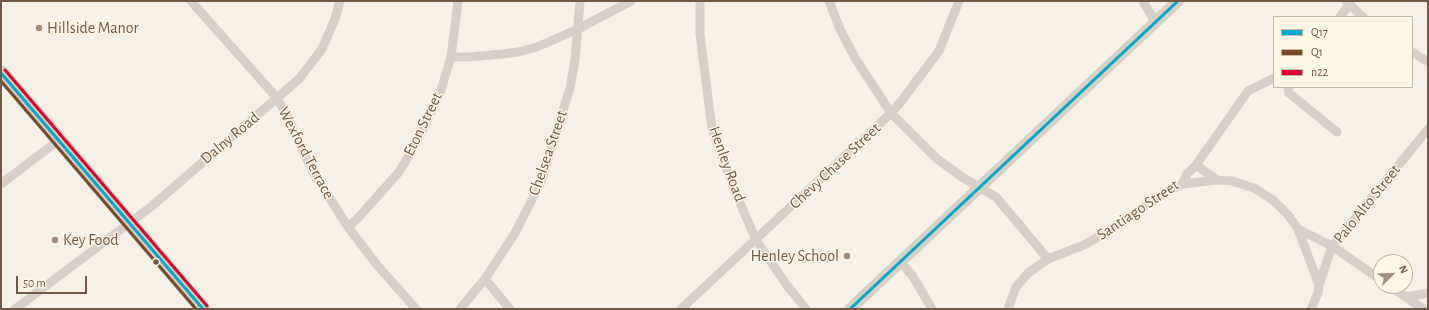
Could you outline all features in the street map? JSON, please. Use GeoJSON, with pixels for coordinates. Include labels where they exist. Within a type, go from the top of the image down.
{"type":"FeatureCollection","features":[{"type":"Feature","properties":{"kind":"main road"},"geometry":{"type":"LineString","coordinates":[[1,73],[130,223],[201,309]]}},
{"type":"Feature","properties":{"kind":"street","name":"Wexford Terrace"},"geometry":{"type":"LineString","coordinates":[[191,1],[277,98],[312,170],[348,227],[377,266],[416,309]]}},
{"type":"Feature","properties":{"kind":"street","name":"Dalny Road"},"geometry":{"type":"LineString","coordinates":[[15,309],[130,223],[299,79],[322,49],[335,19],[340,1]]}},
{"type":"Feature","properties":{"kind":"street","name":"Eton Street"},"geometry":{"type":"LineString","coordinates":[[348,227],[364,212],[399,172],[427,121],[440,90],[451,57],[458,1]]}},
{"type":"Feature","properties":{"kind":"street","name":"Chelsea Street"},"geometry":{"type":"LineString","coordinates":[[460,309],[485,279],[516,233],[541,182],[570,88],[578,30],[580,1]]}},
{"type":"Feature","properties":{"kind":"street"},"geometry":{"type":"LineString","coordinates":[[451,57],[468,57],[518,52],[537,47],[578,30],[631,1]]}},
{"type":"Feature","properties":{"kind":"street","name":"Henley Road"},"geometry":{"type":"LineString","coordinates":[[700,1],[700,34],[712,128],[734,189],[756,240],[786,284],[806,309]]}},
{"type":"Feature","properties":{"kind":"street"},"geometry":{"type":"LineString","coordinates":[[828,1],[840,30],[855,58],[891,113],[936,158],[962,177],[996,197],[1048,259]]}},
{"type":"Feature","properties":{"kind":"street","name":"Chevy Chase Street"},"geometry":{"type":"LineString","coordinates":[[681,309],[891,113],[939,51],[959,1]]}},
{"type":"Feature","properties":{"kind":"street"},"geometry":{"type":"LineString","coordinates":[[1143,1],[1155,22]]}},
{"type":"Feature","properties":{"kind":"street"},"geometry":{"type":"LineString","coordinates":[[850,309],[1178,1]]}},
{"type":"Feature","properties":{"kind":"street"},"geometry":{"type":"LineString","coordinates":[[1341,16],[1348,3],[1362,16]]}},
{"type":"Feature","properties":{"kind":"street"},"geometry":{"type":"LineString","coordinates":[[1413,53],[1428,62]]}},
{"type":"Feature","properties":{"kind":"street","name":"Santiago Street"},"geometry":{"type":"LineString","coordinates":[[1008,309],[1016,287],[1028,273],[1048,259],[1068,252],[1095,239],[1182,184],[1187,174],[1196,165],[1248,91],[1273,78]]}},
{"type":"Feature","properties":{"kind":"street"},"geometry":{"type":"LineString","coordinates":[[1288,88],[1289,92],[1337,132]]}},
{"type":"Feature","properties":{"kind":"street","name":"Palo Alto Street"},"geometry":{"type":"LineString","coordinates":[[1311,309],[1318,293],[1319,285],[1332,246],[1428,129]]}},
{"type":"Feature","properties":{"kind":"street"},"geometry":{"type":"LineString","coordinates":[[1,184],[59,140]]}},
{"type":"Feature","properties":{"kind":"street"},"geometry":{"type":"LineString","coordinates":[[1196,165],[1217,180]]}},
{"type":"Feature","properties":{"kind":"street"},"geometry":{"type":"LineString","coordinates":[[1182,184],[1232,180],[1254,188],[1273,200],[1288,215],[1298,229],[1319,285]]}},
{"type":"Feature","properties":{"kind":"street"},"geometry":{"type":"LineString","coordinates":[[1298,229],[1332,246],[1373,274]]}},
{"type":"Feature","properties":{"kind":"street"},"geometry":{"type":"LineString","coordinates":[[900,262],[912,275],[932,309]]}},
{"type":"Feature","properties":{"kind":"street"},"geometry":{"type":"LineString","coordinates":[[485,279],[510,309]]}},
{"type":"Feature","properties":{"kind":"street"},"geometry":{"type":"LineString","coordinates":[[1406,297],[1428,293]]}},
{"type":"Feature","properties":{"kind":"street"},"geometry":{"type":"LineString","coordinates":[[1402,294],[1423,309]]}},
{"type":"Feature","properties":{"kind":"transit line","name":"Q17"},"geometry":{"type":"LineString","coordinates":[[850,309],[1178,1]]}},
{"type":"Feature","properties":{"kind":"transit line","name":"n22"},"geometry":{"type":"LineString","coordinates":[[5,70],[207,306]]}},
{"type":"Feature","properties":{"kind":"transit line","name":"Q17"},"geometry":{"type":"LineString","coordinates":[[1,73],[203,309]]}},
{"type":"Feature","properties":{"kind":"transit line","name":"Q1"},"geometry":{"type":"LineString","coordinates":[[1,81],[196,309]]}},
{"type":"Feature","properties":{"kind":"place","name":"Hillside Manor"},"geometry":{"type":"Point","coordinates":[39,28]}},
{"type":"Feature","properties":{"kind":"place","name":"Key Food"},"geometry":{"type":"Point","coordinates":[55,240]}},
{"type":"Feature","properties":{"kind":"place","name":"Henley School"},"geometry":{"type":"Point","coordinates":[847,256]}}]}
